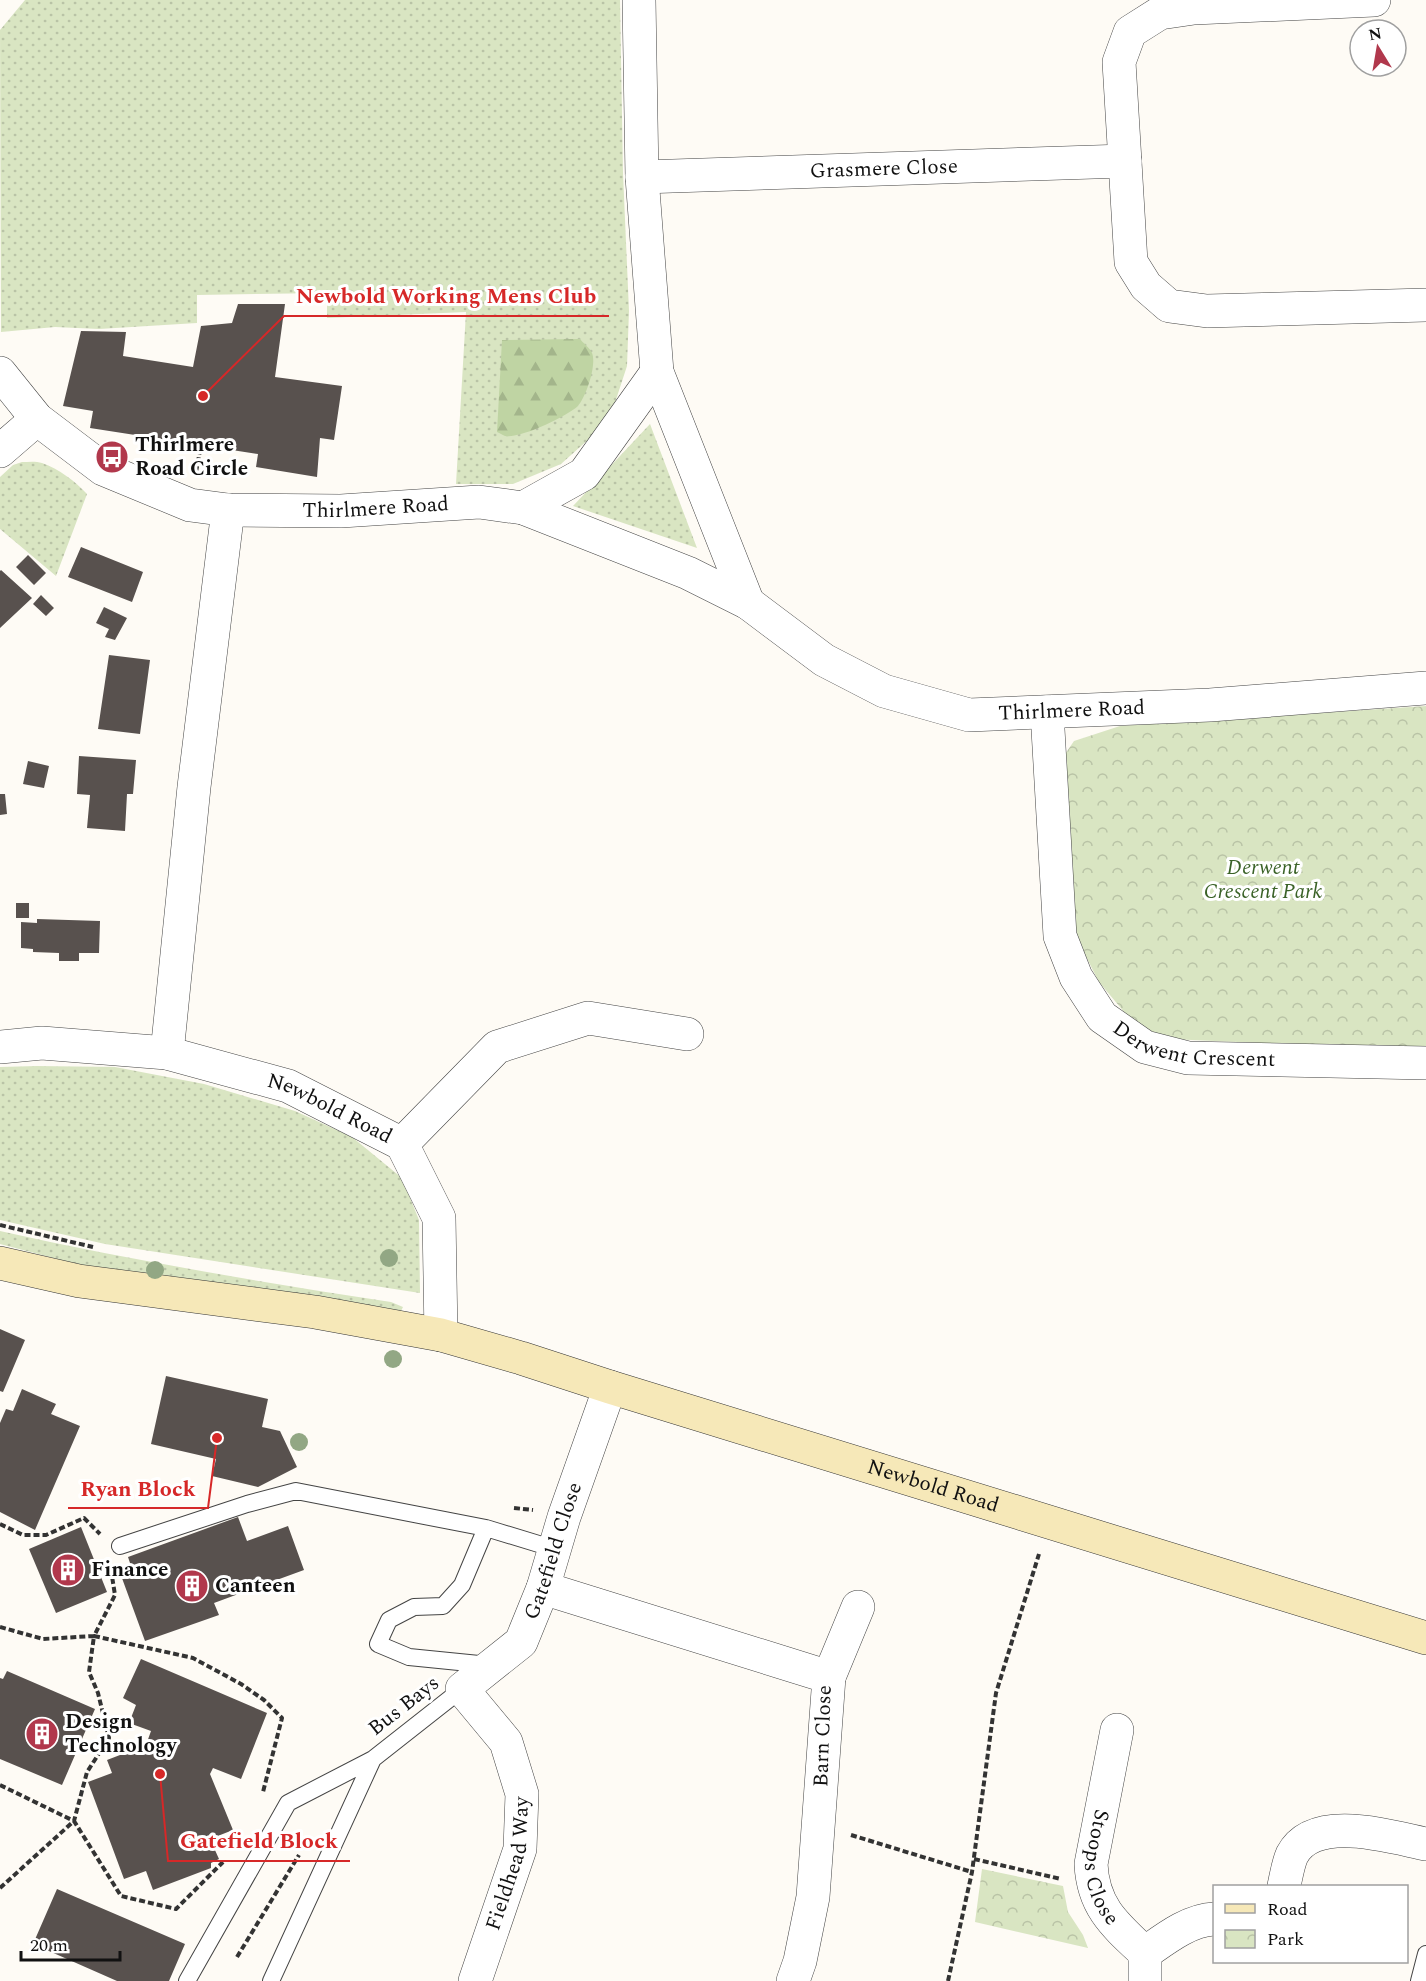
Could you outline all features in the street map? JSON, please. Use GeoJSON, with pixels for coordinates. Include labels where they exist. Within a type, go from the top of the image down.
{"type":"FeatureCollection","features":[{"type":"Feature","properties":{"kind":"main road","name":"Newbold Road"},"geometry":{"type":"LineString","coordinates":[[0,1263],[79,1281],[315,1312],[441,1335],[1426,1638]]}},
{"type":"Feature","properties":{"kind":"street"},"geometry":{"type":"LineString","coordinates":[[639,0],[642,177],[657,372],[748,603]]}},
{"type":"Feature","properties":{"kind":"street"},"geometry":{"type":"LineString","coordinates":[[1374,0],[1194,8],[1160,13],[1130,32],[1119,62],[1131,262],[1146,286],[1169,306],[1207,311],[1426,305]]}},
{"type":"Feature","properties":{"kind":"street","name":"Grasmere Close"},"geometry":{"type":"LineString","coordinates":[[642,177],[1125,161]]}},
{"type":"Feature","properties":{"kind":"street"},"geometry":{"type":"LineString","coordinates":[[523,508],[584,474],[657,372]]}},
{"type":"Feature","properties":{"kind":"street","name":"Thirlmere Road"},"geometry":{"type":"LineString","coordinates":[[0,373],[37,419],[103,469],[190,505],[228,510],[341,511],[479,502],[523,508],[687,573],[748,603],[824,660],[884,691],[969,715],[1210,705],[1426,688]]}},
{"type":"Feature","properties":{"kind":"street"},"geometry":{"type":"LineString","coordinates":[[0,451],[37,419]]}},
{"type":"Feature","properties":{"kind":"street"},"geometry":{"type":"LineString","coordinates":[[167,1053],[194,787],[228,510]]}},
{"type":"Feature","properties":{"kind":"street","name":"Derwent Crescent"},"geometry":{"type":"LineString","coordinates":[[1047,712],[1060,936],[1076,976],[1102,1017],[1145,1047],[1188,1058],[1426,1063]]}},
{"type":"Feature","properties":{"kind":"street"},"geometry":{"type":"LineString","coordinates":[[402,1144],[497,1047],[588,1018],[687,1034]]}},
{"type":"Feature","properties":{"kind":"street","name":"Newbold Road"},"geometry":{"type":"LineString","coordinates":[[0,1047],[42,1043],[167,1053],[288,1086],[402,1144],[439,1218],[441,1335]]}},
{"type":"Feature","properties":{"kind":"street","name":"Gatefield Close"},"geometry":{"type":"LineString","coordinates":[[462,1689],[521,1642],[543,1588],[564,1517],[610,1387]]}},
{"type":"Feature","properties":{"kind":"street","name":"Barn Close"},"geometry":{"type":"LineString","coordinates":[[543,1588],[829,1677],[813,1897],[800,1961],[793,1981]]}},
{"type":"Feature","properties":{"kind":"street"},"geometry":{"type":"LineString","coordinates":[[829,1677],[858,1607]]}},
{"type":"Feature","properties":{"kind":"street","name":"Fieldhead Way"},"geometry":{"type":"LineString","coordinates":[[462,1689],[506,1742],[522,1794],[520,1849],[475,1981]]}},
{"type":"Feature","properties":{"kind":"street","name":"Stoops Close"},"geometry":{"type":"LineString","coordinates":[[1117,1730],[1091,1864],[1092,1879],[1099,1902],[1145,1967]]}},
{"type":"Feature","properties":{"kind":"street"},"geometry":{"type":"LineString","coordinates":[[1284,1885],[1292,1854],[1305,1841],[1323,1833],[1351,1830],[1426,1845]]}},
{"type":"Feature","properties":{"kind":"street"},"geometry":{"type":"LineString","coordinates":[[1145,1967],[1174,1932],[1213,1919]]}},
{"type":"Feature","properties":{"kind":"lane"},"geometry":{"type":"LineString","coordinates":[[112,1543],[296,1491],[486,1528],[555,1549]]}},
{"type":"Feature","properties":{"kind":"lane"},"geometry":{"type":"LineString","coordinates":[[486,1528],[462,1585],[456,1592],[442,1606],[414,1607],[389,1620],[378,1644],[409,1657],[492,1665]]}},
{"type":"Feature","properties":{"kind":"lane","name":"Bus Bays"},"geometry":{"type":"LineString","coordinates":[[187,1981],[288,1803],[373,1759],[462,1689]]}},
{"type":"Feature","properties":{"kind":"lane","name":"Bus Bays"},"geometry":{"type":"LineString","coordinates":[[271,1981],[373,1759]]}},
{"type":"Feature","properties":{"kind":"lane"},"geometry":{"type":"LineString","coordinates":[[1419,1981],[1426,1954]]}},
{"type":"Feature","properties":{"kind":"path"},"geometry":{"type":"LineString","coordinates":[[503,1507],[535,1510],[564,1517]]}},
{"type":"Feature","properties":{"kind":"path"},"geometry":{"type":"LineString","coordinates":[[0,1524],[23,1535],[46,1535],[84,1518],[112,1543]]}},
{"type":"Feature","properties":{"kind":"path"},"geometry":{"type":"LineString","coordinates":[[948,1981],[972,1872],[996,1694],[1048,1521]]}},
{"type":"Feature","properties":{"kind":"path"},"geometry":{"type":"LineString","coordinates":[[0,1888],[74,1821],[87,1772],[109,1738],[98,1693],[89,1672],[93,1636],[115,1595],[109,1561]]}},
{"type":"Feature","properties":{"kind":"path"},"geometry":{"type":"LineString","coordinates":[[0,1627],[43,1639],[93,1636],[193,1658],[241,1684],[264,1700],[282,1718],[261,1798]]}},
{"type":"Feature","properties":{"kind":"path"},"geometry":{"type":"LineString","coordinates":[[0,1785],[74,1821],[121,1896],[176,1909],[253,1833],[303,1847],[237,1957]]}},
{"type":"Feature","properties":{"kind":"path"},"geometry":{"type":"LineString","coordinates":[[818,1827],[842,1832],[972,1872]]}},
{"type":"Feature","properties":{"kind":"path"},"geometry":{"type":"LineString","coordinates":[[974,1859],[1068,1881],[1092,1879]]}},
{"type":"Feature","properties":{"kind":"green space"},"geometry":{"type":"Polygon","coordinates":[[[25,0],[620,0],[623,173],[629,311],[627,366],[609,421],[561,464],[513,484],[456,484],[466,312],[327,318],[327,293],[197,295],[197,323],[99,329],[55,327],[1,332],[0,30],[25,0]]]}},
{"type":"Feature","properties":{"kind":"green space"},"geometry":{"type":"Polygon","coordinates":[[[580,339],[592,353],[593,365],[587,388],[578,406],[554,421],[521,434],[505,436],[497,432],[502,340],[580,339]]]}},
{"type":"Feature","properties":{"kind":"green space"},"geometry":{"type":"Polygon","coordinates":[[[650,424],[697,548],[573,506],[650,424]]]}},
{"type":"Feature","properties":{"kind":"green space"},"geometry":{"type":"Polygon","coordinates":[[[22,462],[40,462],[55,469],[87,494],[56,576],[0,529],[0,477],[13,465],[22,462]]]}},
{"type":"Feature","properties":{"kind":"green space","name":"Derwent Crescent Park"},"geometry":{"type":"Polygon","coordinates":[[[1426,706],[1426,1050],[1146,1038],[1099,982],[1076,937],[1061,760],[1074,741],[1120,726],[1426,706]]]}},
{"type":"Feature","properties":{"kind":"green space"},"geometry":{"type":"Polygon","coordinates":[[[0,1067],[115,1067],[204,1084],[295,1111],[352,1137],[402,1178],[419,1220],[420,1293],[105,1244],[0,1220],[0,1067]]]}},
{"type":"Feature","properties":{"kind":"green space"},"geometry":{"type":"Polygon","coordinates":[[[0,1231],[195,1270],[391,1302],[403,1307],[400,1313],[88,1267],[0,1244],[0,1231]]]}},
{"type":"Feature","properties":{"kind":"green space"},"geometry":{"type":"Polygon","coordinates":[[[982,1869],[1063,1886],[1068,1912],[1083,1935],[1088,1948],[975,1922],[982,1869]]]}},
{"type":"Feature","properties":{"kind":"building"},"geometry":{"type":"Polygon","coordinates":[[[238,304],[285,304],[275,377],[342,386],[334,440],[320,438],[317,477],[256,467],[258,454],[90,428],[93,411],[63,406],[81,331],[126,332],[123,356],[193,367],[201,326],[232,323],[238,304]]]}},
{"type":"Feature","properties":{"kind":"building"},"geometry":{"type":"Polygon","coordinates":[[[81,547],[143,572],[132,602],[68,577],[81,547]]]}},
{"type":"Feature","properties":{"kind":"building"},"geometry":{"type":"Polygon","coordinates":[[[28,555],[46,573],[34,585],[16,567],[28,555]]]}},
{"type":"Feature","properties":{"kind":"building"},"geometry":{"type":"Polygon","coordinates":[[[0,571],[32,598],[0,628],[0,571]]]}},
{"type":"Feature","properties":{"kind":"building"},"geometry":{"type":"Polygon","coordinates":[[[41,595],[54,608],[46,616],[33,604],[41,595]]]}},
{"type":"Feature","properties":{"kind":"building"},"geometry":{"type":"Polygon","coordinates":[[[104,607],[127,618],[115,640],[105,637],[109,629],[96,623],[104,607]]]}},
{"type":"Feature","properties":{"kind":"building"},"geometry":{"type":"Polygon","coordinates":[[[109,655],[150,660],[140,734],[98,729],[109,655]]]}},
{"type":"Feature","properties":{"kind":"building"},"geometry":{"type":"Polygon","coordinates":[[[79,756],[136,760],[133,794],[127,794],[125,831],[87,828],[90,795],[77,794],[79,756]]]}},
{"type":"Feature","properties":{"kind":"building"},"geometry":{"type":"Polygon","coordinates":[[[28,761],[49,766],[44,788],[23,784],[28,761]]]}},
{"type":"Feature","properties":{"kind":"building"},"geometry":{"type":"Polygon","coordinates":[[[0,794],[5,794],[7,814],[0,815],[0,794]]]}},
{"type":"Feature","properties":{"kind":"building"},"geometry":{"type":"Polygon","coordinates":[[[16,903],[29,903],[29,918],[16,918],[16,903]]]}},
{"type":"Feature","properties":{"kind":"building"},"geometry":{"type":"Polygon","coordinates":[[[37,919],[100,921],[99,953],[79,953],[79,961],[59,961],[59,953],[33,952],[33,949],[21,948],[21,922],[37,923],[37,919]]]}},
{"type":"Feature","properties":{"kind":"building"},"geometry":{"type":"Polygon","coordinates":[[[0,1329],[25,1340],[3,1392],[0,1391],[0,1329]]]}},
{"type":"Feature","properties":{"kind":"building"},"geometry":{"type":"Polygon","coordinates":[[[166,1376],[268,1399],[262,1427],[280,1431],[297,1467],[258,1487],[212,1476],[216,1459],[151,1444],[166,1376]]]}},
{"type":"Feature","properties":{"kind":"building"},"geometry":{"type":"Polygon","coordinates":[[[22,1389],[56,1404],[51,1414],[80,1426],[35,1530],[0,1512],[0,1423],[6,1409],[13,1411],[22,1389]]]}},
{"type":"Feature","properties":{"kind":"building","name":"Canteen"},"geometry":{"type":"Polygon","coordinates":[[[238,1517],[247,1541],[288,1526],[304,1570],[214,1603],[219,1615],[145,1641],[119,1570],[131,1566],[128,1557],[238,1517]]]}},
{"type":"Feature","properties":{"kind":"building","name":"Finance"},"geometry":{"type":"Polygon","coordinates":[[[81,1527],[107,1592],[56,1613],[29,1549],[81,1527]]]}},
{"type":"Feature","properties":{"kind":"building"},"geometry":{"type":"Polygon","coordinates":[[[141,1659],[267,1713],[241,1779],[213,1768],[210,1774],[233,1830],[210,1839],[219,1859],[211,1863],[211,1868],[153,1890],[146,1871],[124,1879],[88,1782],[112,1773],[107,1760],[146,1745],[151,1731],[129,1723],[136,1705],[123,1698],[141,1659]]]}},
{"type":"Feature","properties":{"kind":"building","name":"Design Technology"},"geometry":{"type":"Polygon","coordinates":[[[7,1671],[95,1709],[62,1785],[0,1759],[0,1678],[3,1679],[7,1671]]]}},
{"type":"Feature","properties":{"kind":"building"},"geometry":{"type":"Polygon","coordinates":[[[57,1889],[185,1944],[169,1981],[117,1981],[33,1944],[57,1889]]]}},
{"type":"Feature","properties":{"kind":"place","name":"Newbold Working Mens Club"},"geometry":{"type":"Point","coordinates":[203,396]}},
{"type":"Feature","properties":{"kind":"place","name":"Thirlmere Road Circle"},"geometry":{"type":"Point","coordinates":[112,457]}},
{"type":"Feature","properties":{"kind":"place","name":"Ryan Block"},"geometry":{"type":"Point","coordinates":[217,1438]}},
{"type":"Feature","properties":{"kind":"place","name":"Finance"},"geometry":{"type":"Point","coordinates":[68,1570]}},
{"type":"Feature","properties":{"kind":"place","name":"Canteen"},"geometry":{"type":"Point","coordinates":[192,1586]}},
{"type":"Feature","properties":{"kind":"place","name":"Design Technology"},"geometry":{"type":"Point","coordinates":[42,1734]}},
{"type":"Feature","properties":{"kind":"place","name":"Gatefield Block"},"geometry":{"type":"Point","coordinates":[160,1774]}}]}
